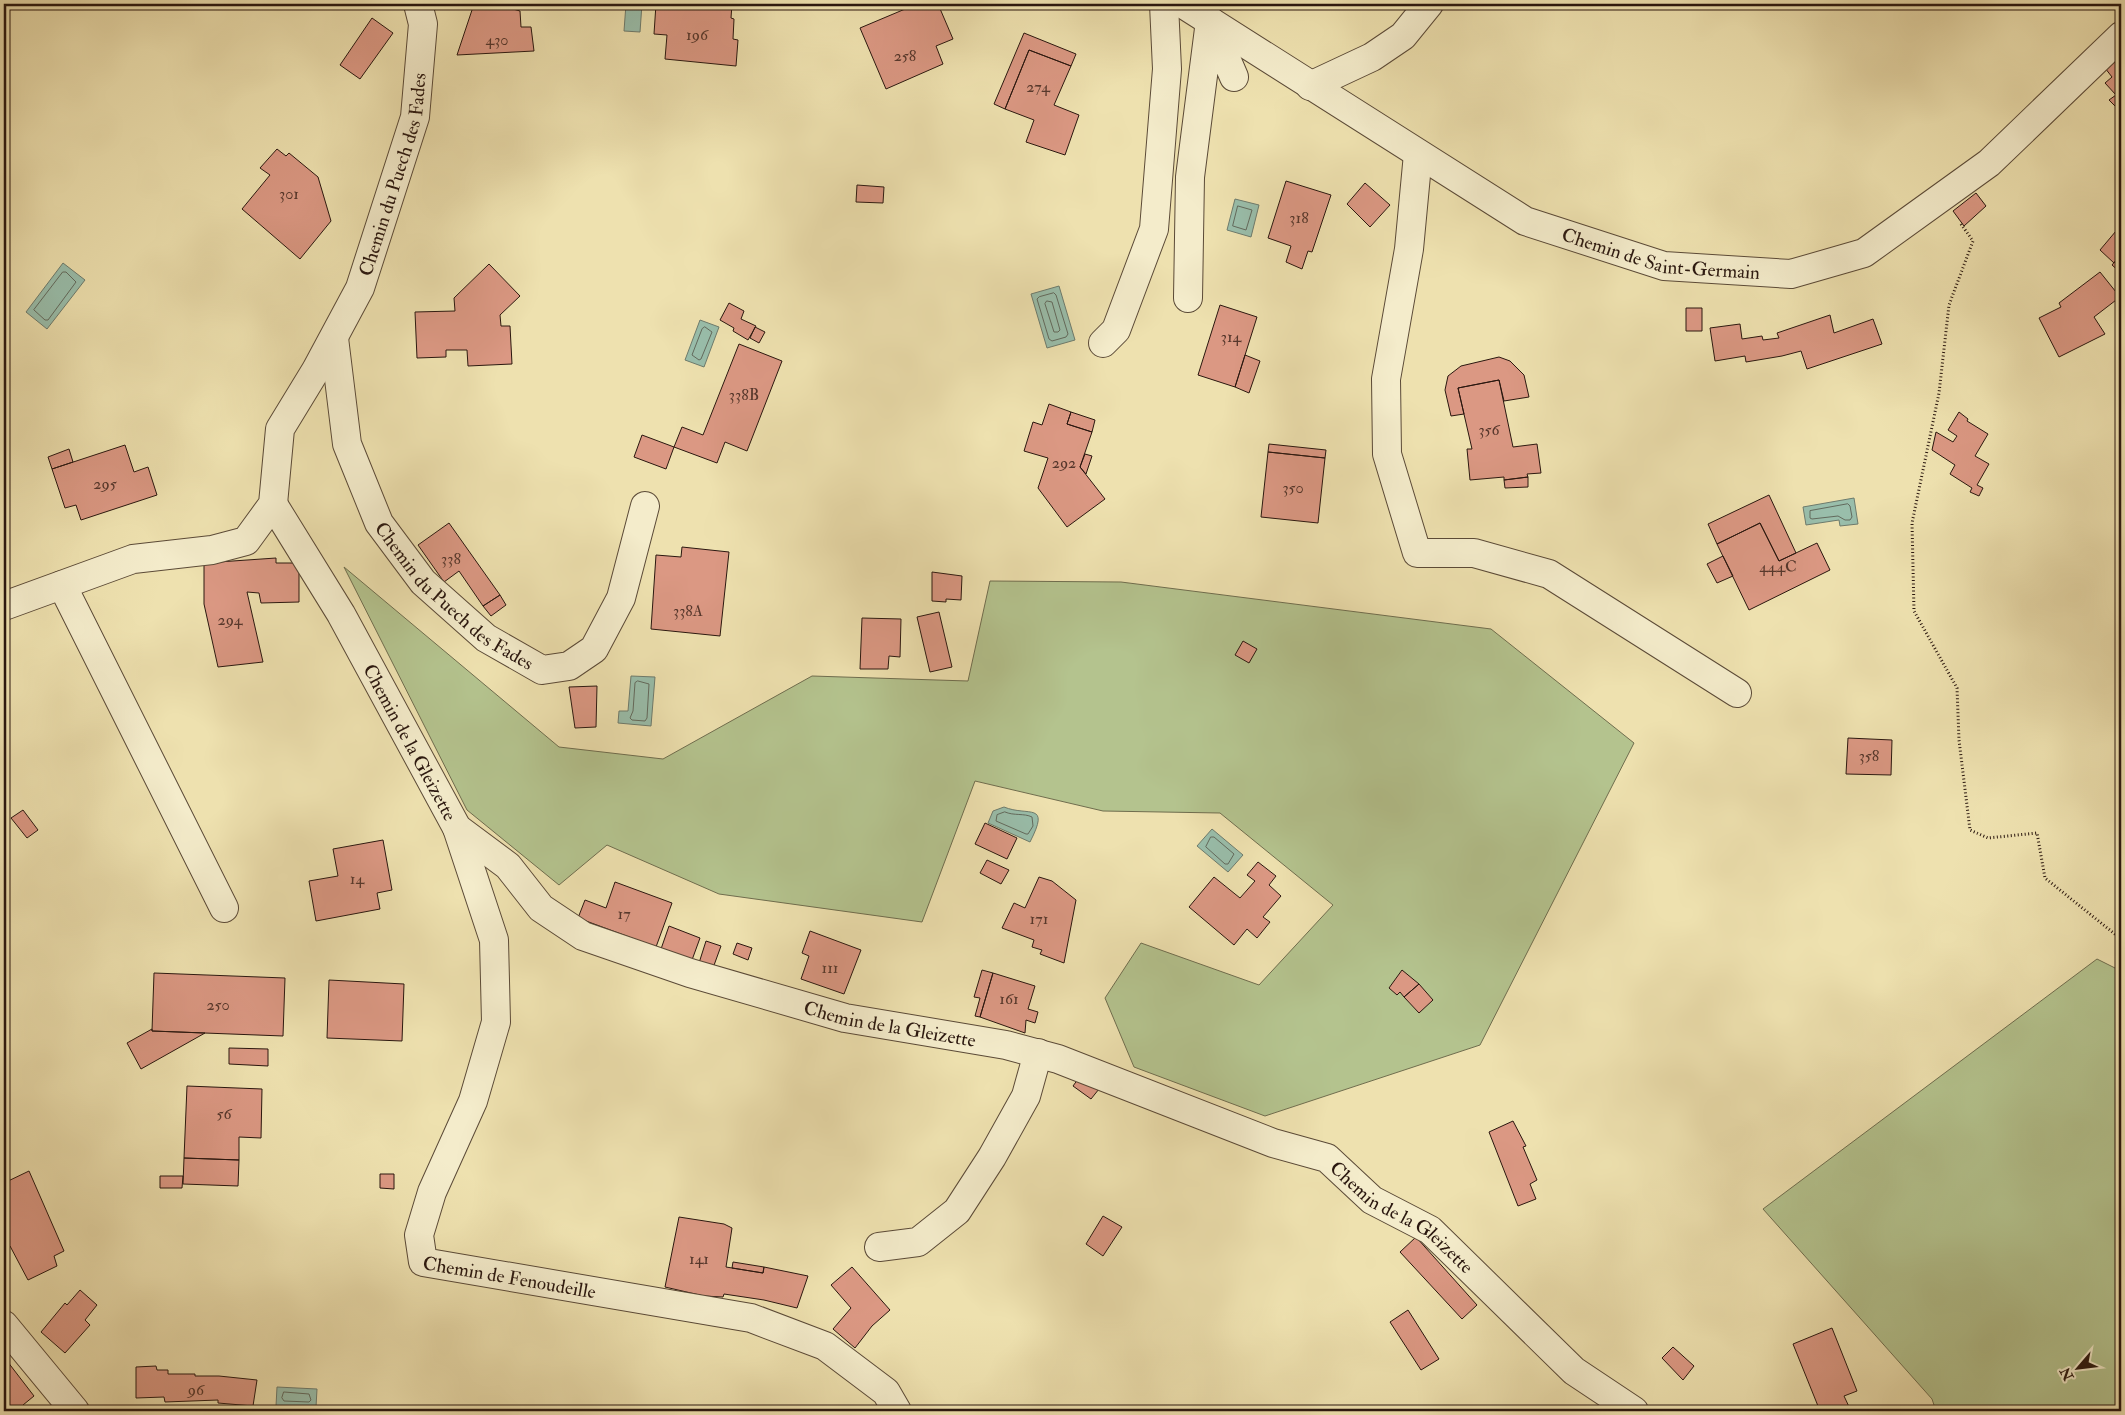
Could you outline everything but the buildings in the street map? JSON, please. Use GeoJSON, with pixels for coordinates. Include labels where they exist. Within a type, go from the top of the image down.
{"type":"FeatureCollection","features":[{"type":"Feature","properties":{"kind":"street","name":"Chemin du Puech des Fades"},"geometry":{"type":"LineString","coordinates":[[273,504],[280,429],[334,338],[360,288],[415,117],[423,24],[418,4]]}},
{"type":"Feature","properties":{"kind":"street"},"geometry":{"type":"LineString","coordinates":[[1310,86],[1372,56],[1403,36],[1429,4]]}},
{"type":"Feature","properties":{"kind":"street"},"geometry":{"type":"LineString","coordinates":[[1187,8],[1234,77]]}},
{"type":"Feature","properties":{"kind":"street"},"geometry":{"type":"LineString","coordinates":[[1187,8],[1190,177],[1188,298]]}},
{"type":"Feature","properties":{"kind":"street"},"geometry":{"type":"LineString","coordinates":[[1103,343],[1116,330],[1154,229],[1167,69],[1187,8]]}},
{"type":"Feature","properties":{"kind":"street","name":"Chemin de Saint-Germain"},"geometry":{"type":"LineString","coordinates":[[1187,8],[1524,222],[1664,266],[1791,274],[1864,254],[1989,163],[2121,36]]}},
{"type":"Feature","properties":{"kind":"street"},"geometry":{"type":"LineString","coordinates":[[1418,154],[1408,248],[1386,379],[1387,454],[1417,552],[1474,553],[1549,574],[1737,693]]}},
{"type":"Feature","properties":{"kind":"street","name":"Chemin du Puech des Fades"},"geometry":{"type":"LineString","coordinates":[[334,338],[347,444],[379,523],[423,582],[486,638],[542,670],[569,666],[594,649],[621,598],[645,506]]}},
{"type":"Feature","properties":{"kind":"street"},"geometry":{"type":"LineString","coordinates":[[4,606],[133,559],[212,550],[246,541],[273,504]]}},
{"type":"Feature","properties":{"kind":"street","name":"Chemin de la Gleizette"},"geometry":{"type":"LineString","coordinates":[[273,504],[341,614],[457,828],[508,866],[541,908],[583,936],[690,973],[845,1018],[1006,1045],[1058,1059],[1273,1144],[1328,1158],[1372,1200],[1430,1230],[1574,1371],[1634,1411]]}},
{"type":"Feature","properties":{"kind":"street"},"geometry":{"type":"LineString","coordinates":[[62,585],[224,908]]}},
{"type":"Feature","properties":{"kind":"street","name":"Chemin de Fenoudeille"},"geometry":{"type":"LineString","coordinates":[[457,828],[494,940],[496,1022],[473,1101],[432,1192],[420,1235],[423,1262],[750,1318],[825,1346],[886,1392],[897,1411]]}},
{"type":"Feature","properties":{"kind":"street"},"geometry":{"type":"LineString","coordinates":[[879,1247],[918,1242],[956,1211],[992,1156],[1026,1096],[1038,1054]]}},
{"type":"Feature","properties":{"kind":"street"},"geometry":{"type":"LineString","coordinates":[[4,1325],[75,1411]]}},
{"type":"Feature","properties":{"kind":"path"},"geometry":{"type":"LineString","coordinates":[[1940,198],[1974,241],[1948,305],[1939,393],[1912,523],[1914,611],[1957,688],[1959,740],[1970,830],[1988,838],[2037,833],[2045,878],[2121,939]]}},
{"type":"Feature","properties":{"kind":"green space"},"geometry":{"type":"Polygon","coordinates":[[[344,567],[559,747],[663,759],[812,676],[968,681],[990,581],[1121,582],[1491,629],[1634,743],[1480,1045],[1265,1116],[1134,1067],[1105,998],[1141,943],[1259,985],[1333,905],[1220,813],[1103,811],[975,781],[922,922],[719,894],[607,845],[559,885],[467,810],[344,567]]]}},
{"type":"Feature","properties":{"kind":"green space"},"geometry":{"type":"Polygon","coordinates":[[[2097,959],[2121,971],[2121,1411],[1936,1411],[1932,1399],[1763,1209],[2097,959]]]}},
{"type":"Feature","properties":{"kind":"water"},"geometry":{"type":"Polygon","coordinates":[[[626,4],[642,4],[640,32],[624,31],[626,4]]]}},
{"type":"Feature","properties":{"kind":"water"},"geometry":{"type":"Polygon","coordinates":[[[1235,199],[1259,205],[1251,237],[1227,230],[1235,199]]]}},
{"type":"Feature","properties":{"kind":"water"},"geometry":{"type":"Polygon","coordinates":[[[63,263],[85,280],[47,329],[26,312],[63,263]]]}},
{"type":"Feature","properties":{"kind":"water"},"geometry":{"type":"Polygon","coordinates":[[[1059,286],[1075,340],[1047,348],[1031,294],[1059,286]]]}},
{"type":"Feature","properties":{"kind":"water"},"geometry":{"type":"Polygon","coordinates":[[[700,320],[719,327],[704,367],[685,360],[700,320]]]}},
{"type":"Feature","properties":{"kind":"water"},"geometry":{"type":"Polygon","coordinates":[[[1854,498],[1858,524],[1840,526],[1839,520],[1806,525],[1803,507],[1854,498]]]}},
{"type":"Feature","properties":{"kind":"water"},"geometry":{"type":"Polygon","coordinates":[[[631,676],[655,677],[651,726],[618,723],[619,711],[628,711],[631,676]]]}},
{"type":"Feature","properties":{"kind":"water"},"geometry":{"type":"Polygon","coordinates":[[[1004,807],[1034,813],[1037,816],[1036,829],[1030,842],[988,823],[993,811],[1004,807]]]}},
{"type":"Feature","properties":{"kind":"water"},"geometry":{"type":"Polygon","coordinates":[[[1212,829],[1243,855],[1228,872],[1197,846],[1212,829]]]}},
{"type":"Feature","properties":{"kind":"water"},"geometry":{"type":"Polygon","coordinates":[[[277,1387],[317,1389],[316,1407],[276,1406],[277,1387]]]}}]}
